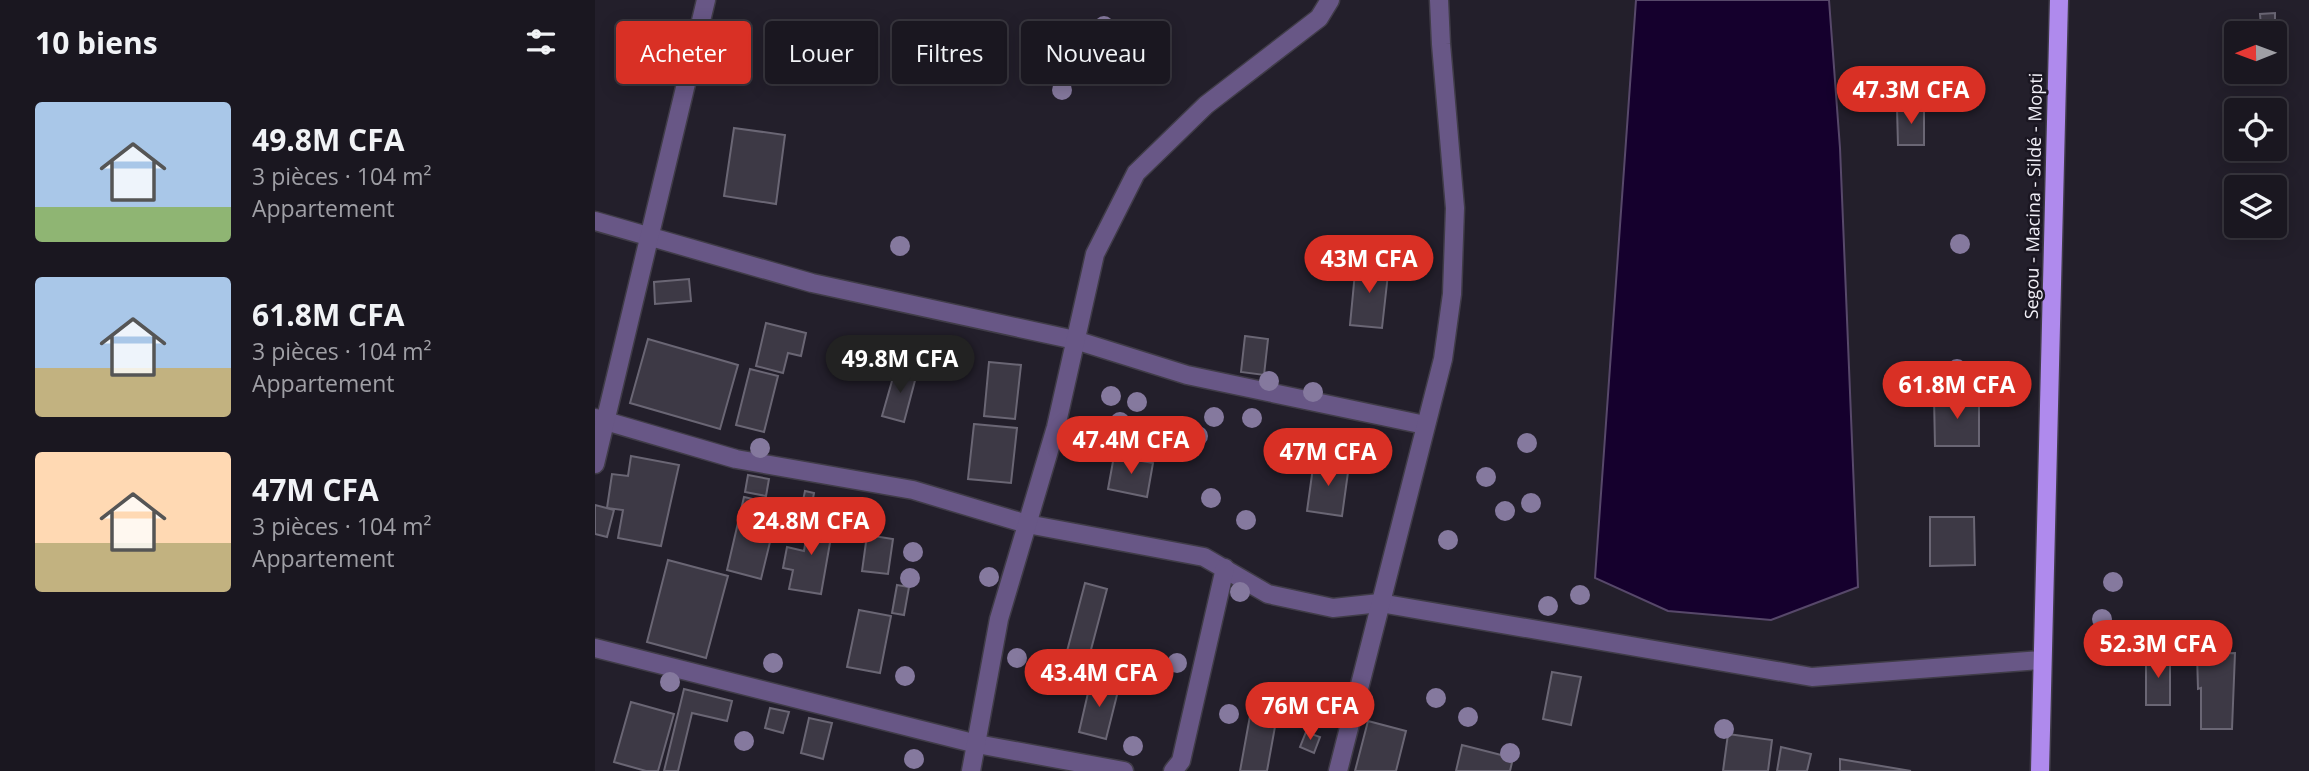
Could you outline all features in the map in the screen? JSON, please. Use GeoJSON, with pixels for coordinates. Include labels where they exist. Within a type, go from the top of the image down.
{"type":"FeatureCollection","features":[{"type":"Feature","properties":{"kind":"main road","name":"Segou - Macina - Sildé - Mopti"},"geometry":{"type":"LineString","coordinates":[[2040,771],[2059,0]]}},
{"type":"Feature","properties":{"kind":"street"},"geometry":{"type":"LineString","coordinates":[[595,464],[600,420],[650,238],[706,0]]}},
{"type":"Feature","properties":{"kind":"street"},"geometry":{"type":"LineString","coordinates":[[971,771],[999,619],[1056,426],[1094,254],[1136,173],[1206,105],[1319,19],[1331,0]]}},
{"type":"Feature","properties":{"kind":"street"},"geometry":{"type":"LineString","coordinates":[[1338,771],[1443,359],[1452,294],[1455,208],[1439,0]]}},
{"type":"Feature","properties":{"kind":"street"},"geometry":{"type":"LineString","coordinates":[[595,221],[812,283],[1075,340],[1187,375],[1425,425]]}},
{"type":"Feature","properties":{"kind":"street"},"geometry":{"type":"LineString","coordinates":[[600,420],[736,459],[913,490],[1027,524],[1205,557],[1268,594],[1333,608],[1380,603],[1812,677],[2041,660]]}},
{"type":"Feature","properties":{"kind":"street"},"geometry":{"type":"LineString","coordinates":[[1173,771],[1181,761],[1225,568]]}},
{"type":"Feature","properties":{"kind":"street"},"geometry":{"type":"LineString","coordinates":[[595,648],[977,744],[1124,771]]}},
{"type":"Feature","properties":{"kind":"shaded area"},"geometry":{"type":"Polygon","coordinates":[[[1636,0],[1829,0],[1840,148],[1858,587],[1771,620],[1668,611],[1595,578],[1636,0]]]}},
{"type":"Feature","properties":{"kind":"building"},"geometry":{"type":"Polygon","coordinates":[[[2275,13],[2275,21],[2261,21],[2260,14],[2275,13]]]}},
{"type":"Feature","properties":{"kind":"building"},"geometry":{"type":"Polygon","coordinates":[[[1924,107],[1924,145],[1898,145],[1897,108],[1924,107]]]}},
{"type":"Feature","properties":{"kind":"building"},"geometry":{"type":"Polygon","coordinates":[[[734,128],[785,135],[776,204],[724,196],[734,128]]]}},
{"type":"Feature","properties":{"kind":"building"},"geometry":{"type":"Polygon","coordinates":[[[1356,262],[1389,265],[1382,328],[1350,325],[1356,262]]]}},
{"type":"Feature","properties":{"kind":"building"},"geometry":{"type":"Polygon","coordinates":[[[689,279],[691,301],[655,304],[654,282],[689,279]]]}},
{"type":"Feature","properties":{"kind":"building"},"geometry":{"type":"Polygon","coordinates":[[[766,323],[806,333],[801,356],[788,353],[783,373],[756,366],[766,323]]]}},
{"type":"Feature","properties":{"kind":"building"},"geometry":{"type":"Polygon","coordinates":[[[1245,336],[1268,339],[1264,375],[1241,372],[1245,336]]]}},
{"type":"Feature","properties":{"kind":"building"},"geometry":{"type":"Polygon","coordinates":[[[648,339],[738,365],[720,429],[630,403],[648,339]]]}},
{"type":"Feature","properties":{"kind":"building"},"geometry":{"type":"Polygon","coordinates":[[[989,362],[1021,365],[1015,419],[984,416],[989,362]]]}},
{"type":"Feature","properties":{"kind":"building"},"geometry":{"type":"Polygon","coordinates":[[[896,367],[917,373],[904,422],[882,416],[896,367]]]}},
{"type":"Feature","properties":{"kind":"building"},"geometry":{"type":"Polygon","coordinates":[[[750,369],[778,376],[764,432],[736,425],[750,369]]]}},
{"type":"Feature","properties":{"kind":"building"},"geometry":{"type":"Polygon","coordinates":[[[1934,397],[1979,397],[1979,446],[1935,446],[1934,397]]]}},
{"type":"Feature","properties":{"kind":"building"},"geometry":{"type":"Polygon","coordinates":[[[974,424],[1017,428],[1011,483],[968,479],[974,424]]]}},
{"type":"Feature","properties":{"kind":"building"},"geometry":{"type":"Polygon","coordinates":[[[631,456],[679,465],[661,546],[618,538],[623,510],[607,508],[612,474],[628,476],[631,456]]]}},
{"type":"Feature","properties":{"kind":"building"},"geometry":{"type":"Polygon","coordinates":[[[1114,456],[1153,463],[1147,497],[1108,489],[1114,456]]]}},
{"type":"Feature","properties":{"kind":"building"},"geometry":{"type":"Polygon","coordinates":[[[1314,460],[1349,465],[1342,516],[1307,511],[1314,460]]]}},
{"type":"Feature","properties":{"kind":"building"},"geometry":{"type":"Polygon","coordinates":[[[748,475],[769,479],[766,496],[745,492],[748,475]]]}},
{"type":"Feature","properties":{"kind":"building"},"geometry":{"type":"Polygon","coordinates":[[[805,491],[814,493],[810,515],[801,510],[805,491]]]}},
{"type":"Feature","properties":{"kind":"building"},"geometry":{"type":"Polygon","coordinates":[[[744,497],[779,505],[761,579],[727,570],[744,497]]]}},
{"type":"Feature","properties":{"kind":"building"},"geometry":{"type":"Polygon","coordinates":[[[595,505],[614,510],[607,537],[595,534],[595,505]]]}},
{"type":"Feature","properties":{"kind":"building"},"geometry":{"type":"Polygon","coordinates":[[[810,515],[834,520],[821,594],[789,589],[793,570],[783,568],[787,547],[804,551],[810,515]]]}},
{"type":"Feature","properties":{"kind":"building"},"geometry":{"type":"Polygon","coordinates":[[[1930,517],[1974,517],[1975,565],[1930,566],[1930,517]]]}},
{"type":"Feature","properties":{"kind":"building"},"geometry":{"type":"Polygon","coordinates":[[[867,535],[893,539],[888,574],[862,571],[867,535]]]}},
{"type":"Feature","properties":{"kind":"building"},"geometry":{"type":"Polygon","coordinates":[[[668,560],[728,576],[706,658],[647,642],[668,560]]]}},
{"type":"Feature","properties":{"kind":"building"},"geometry":{"type":"Polygon","coordinates":[[[1085,583],[1107,589],[1088,661],[1066,655],[1085,583]]]}},
{"type":"Feature","properties":{"kind":"building"},"geometry":{"type":"Polygon","coordinates":[[[897,585],[909,587],[904,615],[892,613],[897,585]]]}},
{"type":"Feature","properties":{"kind":"building"},"geometry":{"type":"Polygon","coordinates":[[[859,610],[891,616],[880,673],[847,667],[859,610]]]}},
{"type":"Feature","properties":{"kind":"building"},"geometry":{"type":"Polygon","coordinates":[[[2235,653],[2232,729],[2201,729],[2201,688],[2198,689],[2197,654],[2235,653]]]}},
{"type":"Feature","properties":{"kind":"building"},"geometry":{"type":"Polygon","coordinates":[[[2146,656],[2170,656],[2170,705],[2146,705],[2146,656]]]}},
{"type":"Feature","properties":{"kind":"building"},"geometry":{"type":"Polygon","coordinates":[[[1552,672],[1581,677],[1571,725],[1543,719],[1552,672]]]}},
{"type":"Feature","properties":{"kind":"building"},"geometry":{"type":"Polygon","coordinates":[[[1091,680],[1119,687],[1106,739],[1079,732],[1091,680]]]}},
{"type":"Feature","properties":{"kind":"building"},"geometry":{"type":"Polygon","coordinates":[[[684,689],[732,701],[727,721],[692,713],[678,771],[664,771],[684,689]]]}},
{"type":"Feature","properties":{"kind":"building"},"geometry":{"type":"Polygon","coordinates":[[[631,702],[674,714],[658,771],[646,771],[614,762],[631,702]]]}},
{"type":"Feature","properties":{"kind":"building"},"geometry":{"type":"Polygon","coordinates":[[[770,708],[789,712],[783,733],[765,728],[770,708]]]}},
{"type":"Feature","properties":{"kind":"building"},"geometry":{"type":"Polygon","coordinates":[[[1250,716],[1276,721],[1267,771],[1240,771],[1250,716]]]}},
{"type":"Feature","properties":{"kind":"building"},"geometry":{"type":"Polygon","coordinates":[[[809,718],[832,723],[823,759],[801,753],[809,718]]]}},
{"type":"Feature","properties":{"kind":"building"},"geometry":{"type":"Polygon","coordinates":[[[1368,721],[1406,731],[1396,771],[1355,771],[1368,721]]]}},
{"type":"Feature","properties":{"kind":"building"},"geometry":{"type":"Polygon","coordinates":[[[1306,732],[1320,737],[1314,753],[1300,747],[1306,732]]]}},
{"type":"Feature","properties":{"kind":"building"},"geometry":{"type":"Polygon","coordinates":[[[1728,734],[1772,740],[1768,771],[1723,771],[1728,734]]]}},
{"type":"Feature","properties":{"kind":"building"},"geometry":{"type":"Polygon","coordinates":[[[1462,745],[1513,758],[1510,771],[1456,771],[1462,745]]]}},
{"type":"Feature","properties":{"kind":"building"},"geometry":{"type":"Polygon","coordinates":[[[1781,747],[1811,754],[1807,771],[1777,771],[1781,747]]]}},
{"type":"Feature","properties":{"kind":"building"},"geometry":{"type":"Polygon","coordinates":[[[1840,759],[1911,771],[1840,771],[1840,759]]]}}]}
